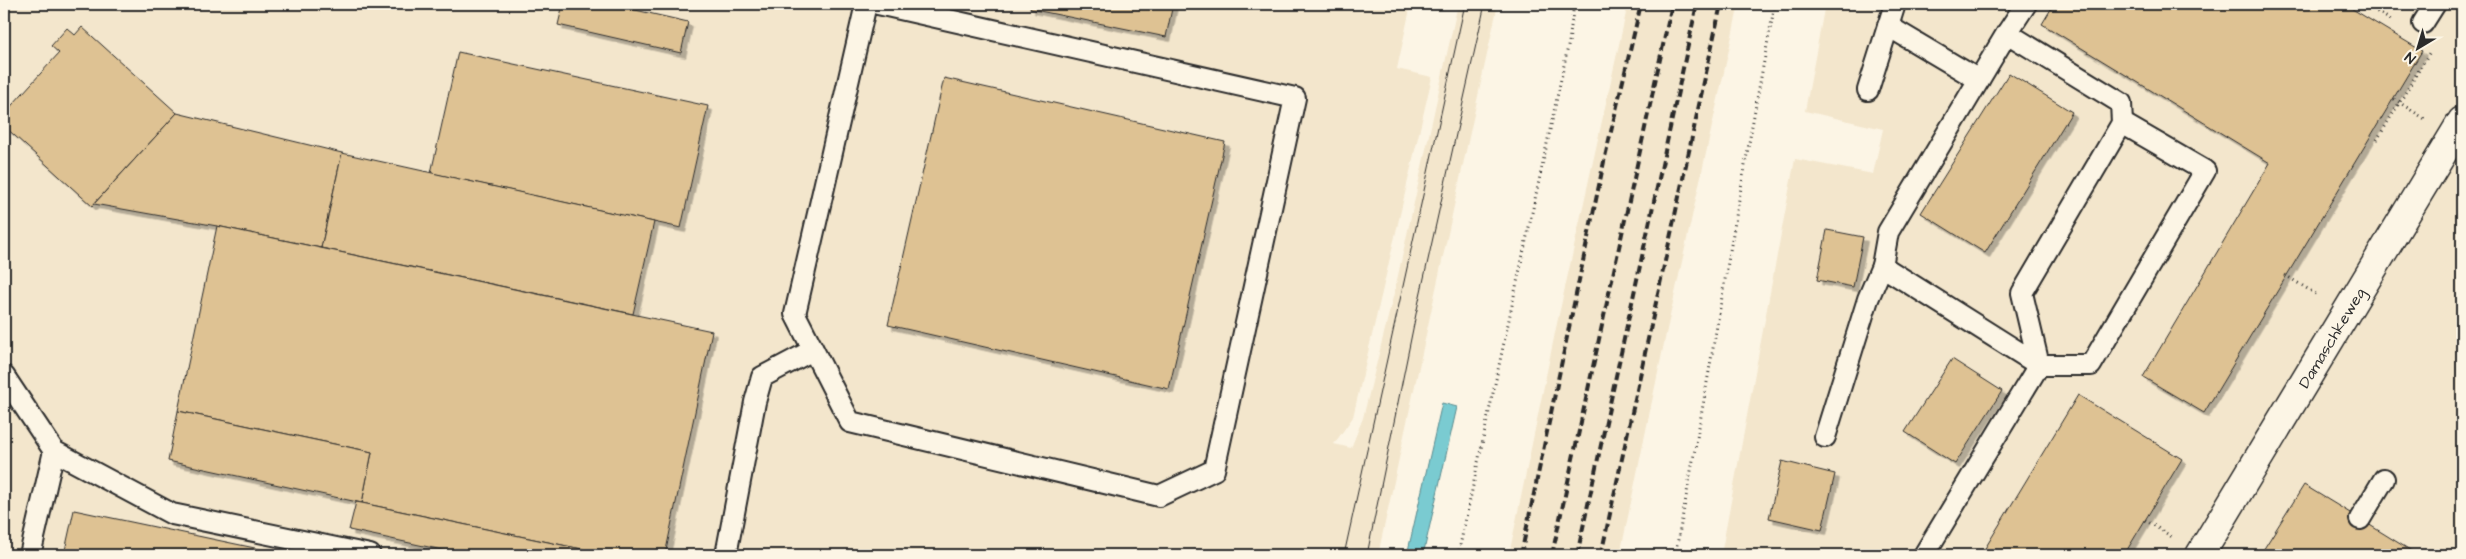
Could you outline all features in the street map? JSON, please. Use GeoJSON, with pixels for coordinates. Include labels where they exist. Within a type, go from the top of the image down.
{"type":"FeatureCollection","features":[{"type":"Feature","properties":{"kind":"street","name":"Damaschkeweg"},"geometry":{"type":"LineString","coordinates":[[2200,555],[2462,121]]}},
{"type":"Feature","properties":{"kind":"lane"},"geometry":{"type":"LineString","coordinates":[[866,4],[795,314],[850,422],[1159,496],[1214,470],[1295,98],[878,4]]}},
{"type":"Feature","properties":{"kind":"lane"},"geometry":{"type":"LineString","coordinates":[[1868,90],[1895,4]]}},
{"type":"Feature","properties":{"kind":"lane"},"geometry":{"type":"LineString","coordinates":[[1825,438],[1868,299],[1882,266],[1888,232],[2026,4]]}},
{"type":"Feature","properties":{"kind":"lane"},"geometry":{"type":"LineString","coordinates":[[2423,23],[2435,4]]}},
{"type":"Feature","properties":{"kind":"lane"},"geometry":{"type":"LineString","coordinates":[[1888,26],[1979,80]]}},
{"type":"Feature","properties":{"kind":"lane"},"geometry":{"type":"LineString","coordinates":[[1924,555],[2039,365],[2022,293],[2122,124],[2120,103],[2007,33]]}},
{"type":"Feature","properties":{"kind":"lane"},"geometry":{"type":"LineString","coordinates":[[1882,266],[2039,365],[2091,365],[2205,172],[2122,124]]}},
{"type":"Feature","properties":{"kind":"lane"},"geometry":{"type":"LineString","coordinates":[[726,555],[753,410],[762,377],[813,350]]}},
{"type":"Feature","properties":{"kind":"lane"},"geometry":{"type":"LineString","coordinates":[[4,376],[54,451],[172,514],[370,555]]}},
{"type":"Feature","properties":{"kind":"lane"},"geometry":{"type":"LineString","coordinates":[[30,555],[54,451]]}},
{"type":"Feature","properties":{"kind":"lane"},"geometry":{"type":"LineString","coordinates":[[2360,519],[2384,478]]}},
{"type":"Feature","properties":{"kind":"path"},"geometry":{"type":"LineString","coordinates":[[1458,555],[1569,42],[1574,4]]}},
{"type":"Feature","properties":{"kind":"path"},"geometry":{"type":"LineString","coordinates":[[1675,555],[1693,463],[1748,143],[1775,4]]}},
{"type":"Feature","properties":{"kind":"path"},"geometry":{"type":"LineString","coordinates":[[2364,4],[2403,27]]}},
{"type":"Feature","properties":{"kind":"path"},"geometry":{"type":"LineString","coordinates":[[2377,140],[2434,46]]}},
{"type":"Feature","properties":{"kind":"path"},"geometry":{"type":"LineString","coordinates":[[2394,99],[2430,122]]}},
{"type":"Feature","properties":{"kind":"path"},"geometry":{"type":"LineString","coordinates":[[2285,275],[2323,298]]}},
{"type":"Feature","properties":{"kind":"path"},"geometry":{"type":"LineString","coordinates":[[2145,520],[2176,539]]}},
{"type":"Feature","properties":{"kind":"shaded area"},"geometry":{"type":"Polygon","coordinates":[[[4,4],[1411,4],[1397,69],[1432,77],[1353,417],[1334,444],[1351,448],[1363,418],[1395,289],[1458,4],[1498,4],[1378,555],[4,555],[4,4]]]}},
{"type":"Feature","properties":{"kind":"shaded area"},"geometry":{"type":"Polygon","coordinates":[[[1411,4],[1438,4],[1437,10],[1411,4]]]}},
{"type":"Feature","properties":{"kind":"shaded area"},"geometry":{"type":"Polygon","coordinates":[[[1628,4],[1739,4],[1666,334],[1620,555],[1509,555],[1556,328],[1628,4]]]}},
{"type":"Feature","properties":{"kind":"shaded area"},"geometry":{"type":"Polygon","coordinates":[[[1825,4],[2462,4],[2462,555],[1721,555],[1795,159],[1873,174],[1883,129],[1805,111],[1825,4]]]}},
{"type":"Feature","properties":{"kind":"water"},"geometry":{"type":"Polygon","coordinates":[[[1442,403],[1457,407],[1423,555],[1407,555],[1442,403]]]}},
{"type":"Feature","properties":{"kind":"building"},"geometry":{"type":"Polygon","coordinates":[[[563,4],[609,4],[688,22],[681,53],[558,25],[563,4]]]}},
{"type":"Feature","properties":{"kind":"building"},"geometry":{"type":"Polygon","coordinates":[[[1031,4],[1173,4],[1166,37],[1030,9],[1031,4]]]}},
{"type":"Feature","properties":{"kind":"building"},"geometry":{"type":"Polygon","coordinates":[[[2054,4],[2344,4],[2422,51],[2204,413],[2143,377],[2270,163],[2042,24],[2054,4]]]}},
{"type":"Feature","properties":{"kind":"building"},"geometry":{"type":"Polygon","coordinates":[[[82,27],[177,113],[92,206],[4,126],[4,114],[59,53],[51,46],[67,28],[75,35],[82,27]]]}},
{"type":"Feature","properties":{"kind":"building"},"geometry":{"type":"Polygon","coordinates":[[[458,52],[708,106],[681,228],[431,173],[458,52]]]}},
{"type":"Feature","properties":{"kind":"building"},"geometry":{"type":"Polygon","coordinates":[[[2009,73],[2072,112],[1985,253],[1921,213],[2009,73]]]}},
{"type":"Feature","properties":{"kind":"building"},"geometry":{"type":"Polygon","coordinates":[[[944,78],[1225,142],[1169,389],[888,325],[944,78]]]}},
{"type":"Feature","properties":{"kind":"building"},"geometry":{"type":"Polygon","coordinates":[[[177,113],[342,153],[321,248],[217,226],[94,204],[177,113]]]}},
{"type":"Feature","properties":{"kind":"building"},"geometry":{"type":"Polygon","coordinates":[[[342,153],[654,222],[633,314],[321,248],[342,153]]]}},
{"type":"Feature","properties":{"kind":"building"},"geometry":{"type":"Polygon","coordinates":[[[217,226],[712,331],[665,555],[610,555],[362,503],[372,452],[178,411],[217,226]]]}},
{"type":"Feature","properties":{"kind":"building"},"geometry":{"type":"Polygon","coordinates":[[[1827,230],[1863,237],[1853,287],[1817,280],[1827,230]]]}},
{"type":"Feature","properties":{"kind":"building"},"geometry":{"type":"Polygon","coordinates":[[[1952,359],[2002,391],[1955,464],[1905,432],[1952,359]]]}},
{"type":"Feature","properties":{"kind":"building"},"geometry":{"type":"Polygon","coordinates":[[[2078,395],[2182,459],[2124,555],[1981,555],[2078,395]]]}},
{"type":"Feature","properties":{"kind":"building"},"geometry":{"type":"Polygon","coordinates":[[[178,411],[372,452],[362,503],[168,461],[178,411]]]}},
{"type":"Feature","properties":{"kind":"building"},"geometry":{"type":"Polygon","coordinates":[[[1782,461],[1835,474],[1822,530],[1769,518],[1782,461]]]}},
{"type":"Feature","properties":{"kind":"building"},"geometry":{"type":"Polygon","coordinates":[[[2304,485],[2360,519],[2418,555],[2260,555],[2304,485]]]}},
{"type":"Feature","properties":{"kind":"building"},"geometry":{"type":"Polygon","coordinates":[[[356,502],[610,555],[466,555],[349,530],[356,502]]]}},
{"type":"Feature","properties":{"kind":"building"},"geometry":{"type":"Polygon","coordinates":[[[74,510],[288,555],[64,555],[74,510]]]}},
{"type":"Feature","properties":{"kind":"tram line"},"geometry":{"type":"LineString","coordinates":[[1344,555],[1465,4]]}},
{"type":"Feature","properties":{"kind":"tram line"},"geometry":{"type":"LineString","coordinates":[[1367,555],[1416,314],[1485,4]]}},
{"type":"Feature","properties":{"kind":"railway"},"geometry":{"type":"LineString","coordinates":[[1521,555],[1605,157],[1641,4]]}},
{"type":"Feature","properties":{"kind":"railway"},"geometry":{"type":"LineString","coordinates":[[1552,555],[1672,4]]}},
{"type":"Feature","properties":{"kind":"railway"},"geometry":{"type":"LineString","coordinates":[[1577,555],[1697,4]]}},
{"type":"Feature","properties":{"kind":"railway"},"geometry":{"type":"LineString","coordinates":[[1601,555],[1721,4]]}}]}
